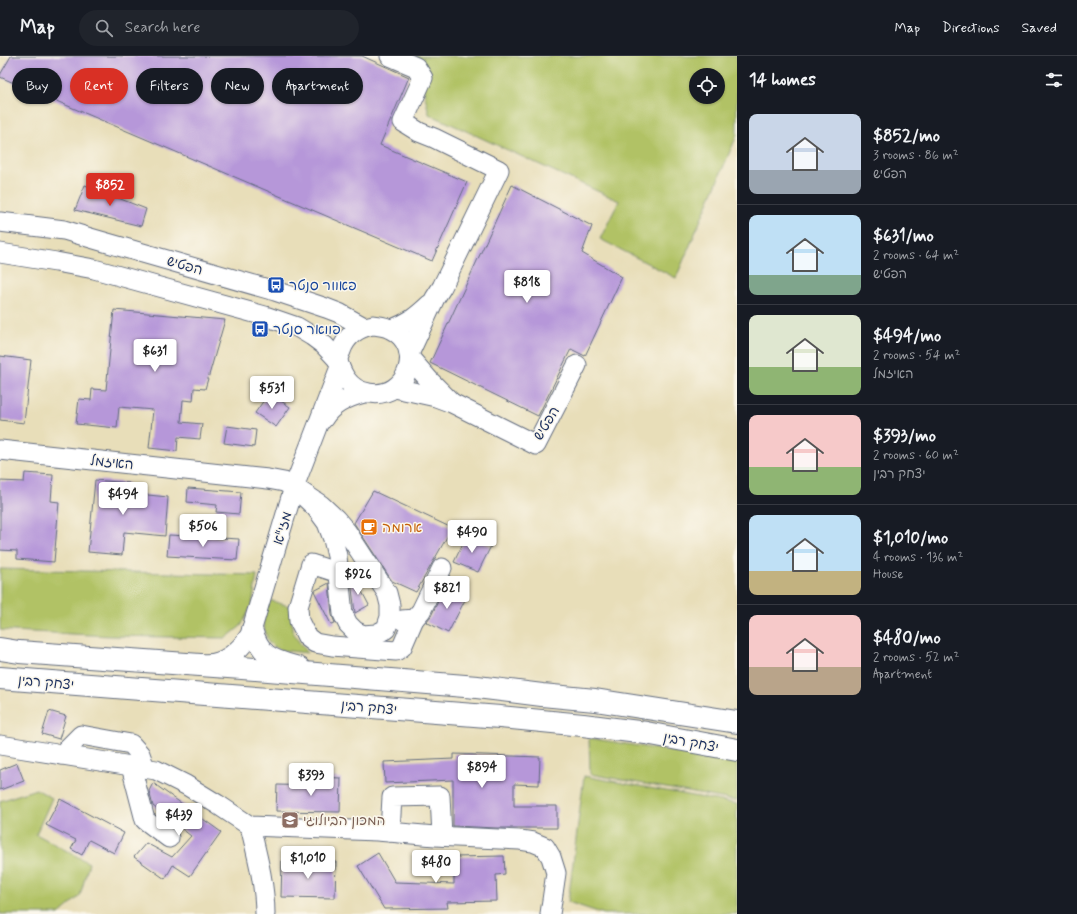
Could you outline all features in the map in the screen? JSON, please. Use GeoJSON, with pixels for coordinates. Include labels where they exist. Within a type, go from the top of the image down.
{"type":"FeatureCollection","features":[{"type":"Feature","properties":{"kind":"main road","name":"יצחק רבין"},"geometry":{"type":"LineString","coordinates":[[0,649],[477,687],[595,700],[737,722]]}},
{"type":"Feature","properties":{"kind":"main road","name":"יצחק רבין"},"geometry":{"type":"LineString","coordinates":[[0,678],[583,725],[646,733],[737,750]]}},
{"type":"Feature","properties":{"kind":"street"},"geometry":{"type":"LineString","coordinates":[[390,56],[416,67],[423,78],[403,122],[419,132],[499,170],[442,287],[435,298],[409,356]]}},
{"type":"Feature","properties":{"kind":"street","name":"הפטיש"},"geometry":{"type":"LineString","coordinates":[[0,222],[64,230],[268,289],[339,313],[364,327]]}},
{"type":"Feature","properties":{"kind":"street","name":"הפטיש"},"geometry":{"type":"LineString","coordinates":[[0,253],[94,269],[265,316],[297,327],[312,336],[324,345],[339,363]]}},
{"type":"Feature","properties":{"kind":"street"},"geometry":{"type":"LineString","coordinates":[[392,329],[406,324],[435,298]]}},
{"type":"Feature","properties":{"kind":"street"},"geometry":{"type":"LineString","coordinates":[[373,325],[392,329],[406,344],[409,356],[408,370],[404,380],[395,388],[386,393],[364,393],[355,388],[344,375],[339,363],[342,348],[347,339],[355,331],[364,327],[373,325]]}},
{"type":"Feature","properties":{"kind":"street","name":"הפטיש"},"geometry":{"type":"LineString","coordinates":[[409,356],[430,381],[452,403]]}},
{"type":"Feature","properties":{"kind":"street","name":"מזי\"א"},"geometry":{"type":"LineString","coordinates":[[203,665],[212,664],[226,659],[239,649],[250,635],[294,487],[316,430],[339,363]]}},
{"type":"Feature","properties":{"kind":"street","name":"הפטיש"},"geometry":{"type":"LineString","coordinates":[[395,388],[436,397],[452,403],[536,445],[578,365]]}},
{"type":"Feature","properties":{"kind":"street","name":"מזי\"א"},"geometry":{"type":"LineString","coordinates":[[316,430],[326,415],[335,406],[350,397],[364,393]]}},
{"type":"Feature","properties":{"kind":"street","name":"האיזמל"},"geometry":{"type":"LineString","coordinates":[[0,450],[268,479],[284,482],[294,487]]}},
{"type":"Feature","properties":{"kind":"street"},"geometry":{"type":"LineString","coordinates":[[294,487],[321,505],[347,532],[387,594],[390,605],[390,617],[386,629],[376,634],[363,635],[355,631],[348,624],[343,614],[337,556],[327,523],[316,508],[294,487]]}},
{"type":"Feature","properties":{"kind":"street"},"geometry":{"type":"LineString","coordinates":[[339,573],[311,564],[298,607],[299,621],[307,636],[315,643],[332,646],[396,651],[402,647],[414,619],[421,611],[442,568]]}},
{"type":"Feature","properties":{"kind":"street"},"geometry":{"type":"LineString","coordinates":[[390,617],[403,620],[414,619]]}},
{"type":"Feature","properties":{"kind":"street"},"geometry":{"type":"LineString","coordinates":[[252,628],[255,640],[259,647],[267,655],[276,660],[327,675]]}},
{"type":"Feature","properties":{"kind":"street"},"geometry":{"type":"LineString","coordinates":[[0,745],[62,755],[81,735],[131,744],[140,754],[138,767],[145,820],[169,838]]}},
{"type":"Feature","properties":{"kind":"street"},"geometry":{"type":"LineString","coordinates":[[138,767],[156,770],[186,785],[250,826],[390,832],[533,842],[545,847],[551,857],[556,873],[550,914]]}},
{"type":"Feature","properties":{"kind":"street"},"geometry":{"type":"LineString","coordinates":[[390,832],[392,797],[440,796],[442,836]]}},
{"type":"Feature","properties":{"kind":"street"},"geometry":{"type":"LineString","coordinates":[[250,826],[262,876],[265,914]]}},
{"type":"Feature","properties":{"kind":"green space"},"geometry":{"type":"Polygon","coordinates":[[[416,56],[737,56],[737,135],[676,278],[600,239],[619,201],[429,114],[416,56]]]}},
{"type":"Feature","properties":{"kind":"green space"},"geometry":{"type":"Polygon","coordinates":[[[0,569],[257,575],[252,605],[241,626],[226,638],[111,636],[0,630],[0,569]]]}},
{"type":"Feature","properties":{"kind":"green space"},"geometry":{"type":"Polygon","coordinates":[[[269,600],[292,607],[292,630],[308,653],[279,650],[268,642],[263,623],[269,600]]]}},
{"type":"Feature","properties":{"kind":"green space"},"geometry":{"type":"Polygon","coordinates":[[[589,738],[737,762],[737,801],[590,774],[589,738]]]}},
{"type":"Feature","properties":{"kind":"green space"},"geometry":{"type":"Polygon","coordinates":[[[584,776],[737,804],[737,914],[604,914],[568,902],[584,776]]]}},
{"type":"Feature","properties":{"kind":"green space"},"geometry":{"type":"Polygon","coordinates":[[[36,789],[52,798],[36,834],[89,863],[80,896],[59,914],[0,914],[0,801],[36,789]]]}},
{"type":"Feature","properties":{"kind":"building"},"geometry":{"type":"Polygon","coordinates":[[[11,56],[362,56],[409,77],[380,145],[467,182],[432,261],[62,103],[62,68],[12,68],[12,82],[0,77],[11,56]]]}},
{"type":"Feature","properties":{"kind":"building"},"geometry":{"type":"Polygon","coordinates":[[[85,185],[146,209],[141,226],[75,210],[85,185]]]}},
{"type":"Feature","properties":{"kind":"building"},"geometry":{"type":"Polygon","coordinates":[[[512,185],[592,226],[582,253],[622,277],[585,356],[571,349],[538,416],[430,363],[512,185]]]}},
{"type":"Feature","properties":{"kind":"building"},"geometry":{"type":"Polygon","coordinates":[[[114,310],[225,320],[205,389],[194,388],[193,401],[183,400],[181,422],[202,424],[200,439],[178,437],[177,451],[149,448],[153,410],[119,407],[117,428],[76,424],[79,399],[91,400],[92,389],[106,390],[114,310]]]}},
{"type":"Feature","properties":{"kind":"building"},"geometry":{"type":"Polygon","coordinates":[[[0,356],[31,360],[24,423],[0,420],[0,356]]]}},
{"type":"Feature","properties":{"kind":"building"},"geometry":{"type":"Polygon","coordinates":[[[269,393],[290,407],[276,427],[255,413],[269,393]]]}},
{"type":"Feature","properties":{"kind":"building"},"geometry":{"type":"Polygon","coordinates":[[[227,426],[256,430],[254,447],[224,443],[227,426]]]}},
{"type":"Feature","properties":{"kind":"building"},"geometry":{"type":"Polygon","coordinates":[[[25,473],[53,475],[51,501],[59,502],[54,562],[17,559],[17,551],[0,550],[0,481],[24,482],[25,473]]]}},
{"type":"Feature","properties":{"kind":"building"},"geometry":{"type":"Polygon","coordinates":[[[95,480],[129,483],[128,493],[168,497],[165,536],[124,532],[122,555],[88,552],[95,480]]]}},
{"type":"Feature","properties":{"kind":"building"},"geometry":{"type":"Polygon","coordinates":[[[188,488],[241,492],[239,514],[216,512],[217,505],[187,502],[188,488]]]}},
{"type":"Feature","properties":{"kind":"building"},"geometry":{"type":"Polygon","coordinates":[[[373,491],[452,528],[416,592],[392,581],[354,523],[373,491]]]}},
{"type":"Feature","properties":{"kind":"building"},"geometry":{"type":"Polygon","coordinates":[[[169,535],[239,539],[237,560],[167,556],[169,535]]]}},
{"type":"Feature","properties":{"kind":"building"},"geometry":{"type":"Polygon","coordinates":[[[467,535],[491,546],[478,572],[454,562],[467,535]]]}},
{"type":"Feature","properties":{"kind":"building"},"geometry":{"type":"Polygon","coordinates":[[[351,571],[369,605],[355,613],[350,572],[351,571]]]}},
{"type":"Feature","properties":{"kind":"building"},"geometry":{"type":"Polygon","coordinates":[[[329,583],[332,615],[335,623],[331,624],[314,591],[329,583]]]}},
{"type":"Feature","properties":{"kind":"building"},"geometry":{"type":"Polygon","coordinates":[[[445,587],[466,598],[448,633],[426,622],[431,616],[445,587]]]}},
{"type":"Feature","properties":{"kind":"building"},"geometry":{"type":"Polygon","coordinates":[[[49,711],[66,716],[59,739],[42,734],[49,711]]]}},
{"type":"Feature","properties":{"kind":"building"},"geometry":{"type":"Polygon","coordinates":[[[454,754],[540,757],[539,785],[514,784],[514,806],[557,806],[557,828],[453,826],[453,780],[385,783],[384,762],[454,759],[454,754]]]}},
{"type":"Feature","properties":{"kind":"building"},"geometry":{"type":"Polygon","coordinates":[[[17,763],[24,781],[0,790],[0,770],[17,763]]]}},
{"type":"Feature","properties":{"kind":"building"},"geometry":{"type":"Polygon","coordinates":[[[316,777],[341,778],[340,812],[276,811],[277,785],[315,786],[316,777]]]}},
{"type":"Feature","properties":{"kind":"building"},"geometry":{"type":"Polygon","coordinates":[[[153,783],[221,832],[190,876],[173,865],[165,879],[134,857],[146,843],[172,857],[191,836],[153,806],[149,791],[153,783]]]}},
{"type":"Feature","properties":{"kind":"building"},"geometry":{"type":"Polygon","coordinates":[[[60,799],[124,833],[114,853],[89,840],[82,855],[71,849],[76,840],[46,825],[60,799]]]}},
{"type":"Feature","properties":{"kind":"building"},"geometry":{"type":"Polygon","coordinates":[[[378,853],[395,882],[454,884],[454,857],[504,856],[505,874],[496,875],[497,901],[447,902],[448,908],[384,909],[358,866],[378,853]]]}},
{"type":"Feature","properties":{"kind":"building"},"geometry":{"type":"Polygon","coordinates":[[[282,861],[336,862],[335,898],[281,897],[282,861]]]}},
{"type":"Feature","properties":{"kind":"place","name":"פאוור סנטר"},"geometry":{"type":"Point","coordinates":[276,285]}},
{"type":"Feature","properties":{"kind":"place","name":"פוואר סנטר"},"geometry":{"type":"Point","coordinates":[260,329]}},
{"type":"Feature","properties":{"kind":"place","name":"ארומה"},"geometry":{"type":"Point","coordinates":[369,527]}},
{"type":"Feature","properties":{"kind":"place","name":"המכון הביולוגי"},"geometry":{"type":"Point","coordinates":[290,820]}}]}
